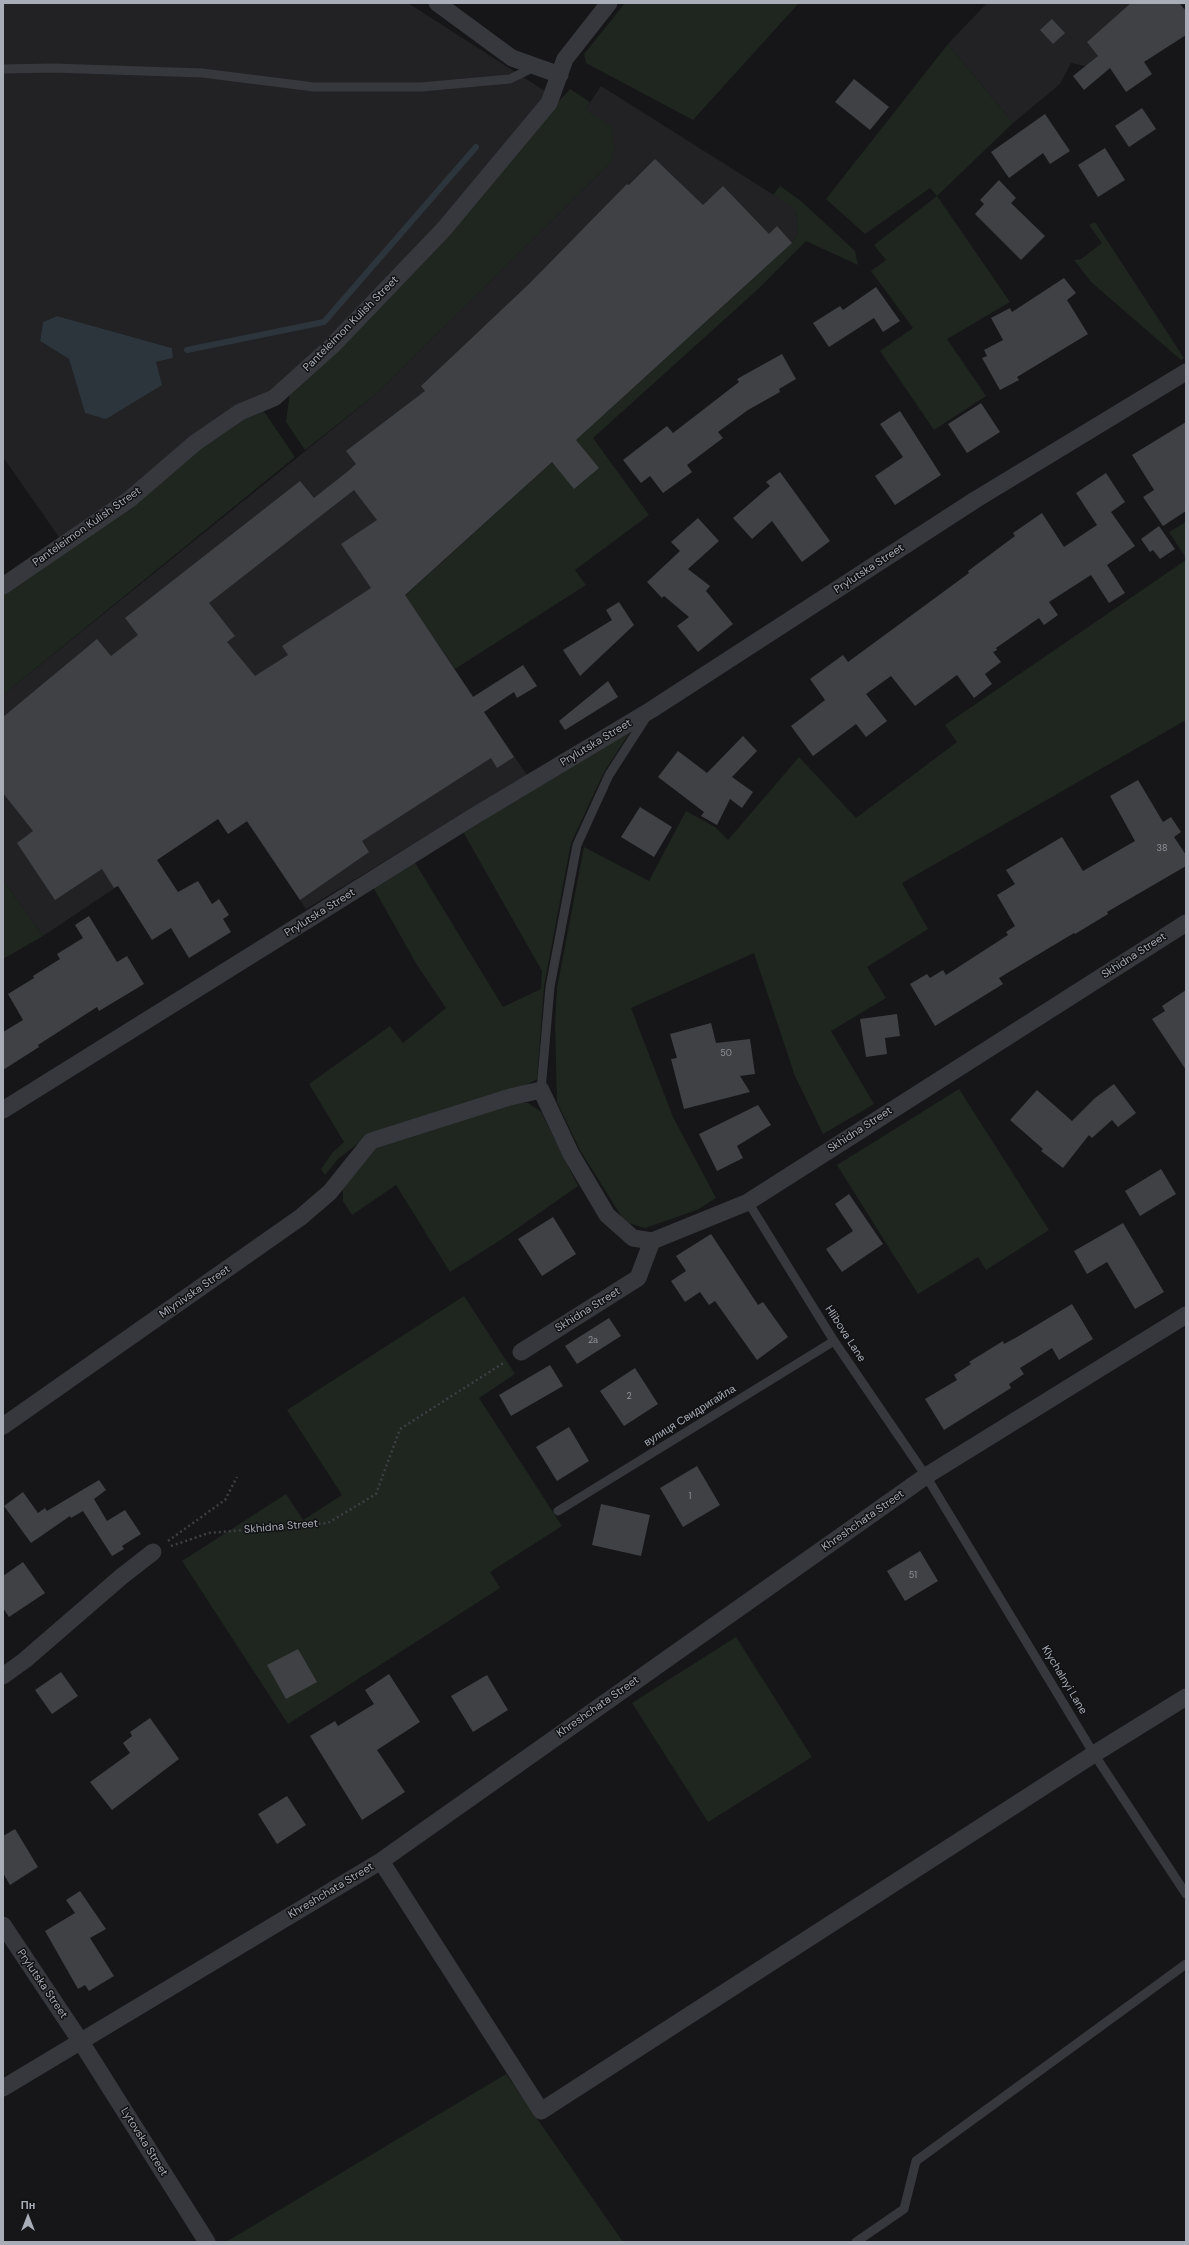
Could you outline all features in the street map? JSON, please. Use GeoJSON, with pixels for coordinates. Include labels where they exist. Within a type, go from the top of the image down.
{"type":"FeatureCollection","features":[{"type":"Feature","properties":{"kind":"street"},"geometry":{"type":"LineString","coordinates":[[437,3],[512,58],[560,75]]}},
{"type":"Feature","properties":{"kind":"street","name":"Panteleimon Kulish Street"},"geometry":{"type":"LineString","coordinates":[[3,586],[130,499],[195,443],[240,412],[274,398],[332,346],[444,229],[550,103],[565,59],[609,3]]}},
{"type":"Feature","properties":{"kind":"street","name":"Prylutska Street"},"geometry":{"type":"LineString","coordinates":[[3,1110],[471,818],[651,710],[976,500],[1186,372]]}},
{"type":"Feature","properties":{"kind":"street","name":"Skhidna Street"},"geometry":{"type":"LineString","coordinates":[[521,1352],[638,1278],[652,1241],[748,1202],[1186,923]]}},
{"type":"Feature","properties":{"kind":"street"},"geometry":{"type":"LineString","coordinates":[[541,1090],[571,1154],[607,1215],[633,1238],[652,1241]]}},
{"type":"Feature","properties":{"kind":"street","name":"Mlynivska Street"},"geometry":{"type":"LineString","coordinates":[[3,1426],[301,1217],[330,1192],[371,1141],[510,1097],[541,1090]]}},
{"type":"Feature","properties":{"kind":"street","name":"Khreshchata Street"},"geometry":{"type":"LineString","coordinates":[[3,2088],[381,1861],[926,1476],[1186,1315]]}},
{"type":"Feature","properties":{"kind":"street"},"geometry":{"type":"LineString","coordinates":[[3,1676],[25,1660],[121,1577],[153,1552]]}},
{"type":"Feature","properties":{"kind":"street"},"geometry":{"type":"LineString","coordinates":[[381,1861],[542,2111],[1094,1754],[1186,1697]]}},
{"type":"Feature","properties":{"kind":"street","name":"Prylutska Street"},"geometry":{"type":"LineString","coordinates":[[3,1925],[81,2042]]}},
{"type":"Feature","properties":{"kind":"street","name":"Lytovska Street"},"geometry":{"type":"LineString","coordinates":[[81,2042],[207,2242]]}},
{"type":"Feature","properties":{"kind":"lane"},"geometry":{"type":"LineString","coordinates":[[3,69],[53,68],[202,73],[314,87],[422,87],[510,79],[534,67]]}},
{"type":"Feature","properties":{"kind":"lane"},"geometry":{"type":"LineString","coordinates":[[541,1090],[550,987],[577,845],[609,776],[651,710]]}},
{"type":"Feature","properties":{"kind":"lane","name":"Hlibova Lane"},"geometry":{"type":"LineString","coordinates":[[748,1202],[834,1341],[926,1476]]}},
{"type":"Feature","properties":{"kind":"lane","name":"вулиця Свидригайла"},"geometry":{"type":"LineString","coordinates":[[558,1511],[834,1341]]}},
{"type":"Feature","properties":{"kind":"lane","name":"Klychalnyi Lane"},"geometry":{"type":"LineString","coordinates":[[926,1476],[1094,1754],[1186,1894]]}},
{"type":"Feature","properties":{"kind":"lane"},"geometry":{"type":"LineString","coordinates":[[856,2242],[904,2209],[916,2161],[1186,1964]]}},
{"type":"Feature","properties":{"kind":"path","name":"Skhidna Street"},"geometry":{"type":"LineString","coordinates":[[153,1552],[209,1533],[328,1523],[376,1494],[400,1429],[521,1352]]}},
{"type":"Feature","properties":{"kind":"path"},"geometry":{"type":"LineString","coordinates":[[153,1552],[225,1500],[237,1477]]}},
{"type":"Feature","properties":{"kind":"shaded area"},"geometry":{"type":"Polygon","coordinates":[[[3,3],[408,3],[548,93],[440,226],[329,343],[271,394],[61,540],[3,457],[3,3]],[[57,316],[43,322],[40,341],[69,359],[85,413],[156,362],[173,358],[172,348],[57,316]]]}},
{"type":"Feature","properties":{"kind":"shaded area"},"geometry":{"type":"Polygon","coordinates":[[[625,3],[799,3],[693,120],[586,63],[584,54],[625,3]]]}},
{"type":"Feature","properties":{"kind":"shaded area"},"geometry":{"type":"Polygon","coordinates":[[[987,3],[1186,3],[1090,67],[1071,63],[1060,84],[1013,123],[948,44],[987,3]]]}},
{"type":"Feature","properties":{"kind":"shaded area"},"geometry":{"type":"Polygon","coordinates":[[[948,44],[1013,123],[937,196],[930,188],[865,234],[826,199],[948,44]]]}},
{"type":"Feature","properties":{"kind":"shaded area"},"geometry":{"type":"Polygon","coordinates":[[[601,86],[796,209],[798,233],[792,243],[405,596],[527,775],[306,909],[247,822],[228,834],[218,819],[43,936],[3,880],[3,695],[376,394],[610,163],[585,110],[601,86]]]}},
{"type":"Feature","properties":{"kind":"shaded area"},"geometry":{"type":"Polygon","coordinates":[[[570,89],[590,102],[585,110],[611,126],[615,148],[610,163],[376,394],[305,450],[286,422],[290,392],[570,89]]]}},
{"type":"Feature","properties":{"kind":"shaded area"},"geometry":{"type":"Polygon","coordinates":[[[780,186],[801,201],[855,251],[858,265],[806,241],[756,291],[593,438],[649,515],[575,570],[586,585],[455,669],[405,596],[792,243],[798,233],[796,210],[773,195],[780,186]]]}},
{"type":"Feature","properties":{"kind":"shaded area"},"geometry":{"type":"Polygon","coordinates":[[[937,196],[1010,302],[947,339],[986,396],[934,430],[880,351],[913,328],[871,271],[886,260],[874,245],[937,196]]]}},
{"type":"Feature","properties":{"kind":"shaded area"},"geometry":{"type":"Polygon","coordinates":[[[1095,222],[1184,358],[1181,360],[1091,282],[1074,260],[1081,259],[1102,243],[1089,225],[1095,222]]]}},
{"type":"Feature","properties":{"kind":"shaded area"},"geometry":{"type":"Polygon","coordinates":[[[57,316],[172,348],[173,358],[156,362],[162,385],[106,419],[85,413],[69,359],[40,341],[43,322],[57,316]]]}},
{"type":"Feature","properties":{"kind":"shaded area"},"geometry":{"type":"Polygon","coordinates":[[[263,410],[295,457],[3,695],[3,593],[198,447],[243,417],[263,410]]]}},
{"type":"Feature","properties":{"kind":"shaded area"},"geometry":{"type":"Polygon","coordinates":[[[1186,522],[1186,558],[1169,532],[1186,522]]]}},
{"type":"Feature","properties":{"kind":"shaded area"},"geometry":{"type":"Polygon","coordinates":[[[1186,560],[1186,720],[902,883],[928,929],[867,967],[886,998],[831,1031],[874,1104],[823,1134],[795,1076],[754,953],[631,1008],[673,1117],[716,1198],[697,1210],[645,1228],[625,1222],[580,1150],[557,1102],[555,1024],[557,988],[584,847],[649,881],[686,811],[715,827],[728,840],[799,757],[856,818],[957,742],[945,725],[1186,560]]]}},
{"type":"Feature","properties":{"kind":"shaded area"},"geometry":{"type":"Polygon","coordinates":[[[630,732],[604,772],[571,843],[544,986],[537,1079],[525,1086],[369,1135],[338,1159],[325,1175],[321,1169],[333,1152],[344,1142],[309,1084],[390,1026],[403,1043],[446,1008],[417,965],[373,887],[414,861],[503,1007],[541,989],[542,971],[462,830],[630,732]]]}},
{"type":"Feature","properties":{"kind":"shaded area"},"geometry":{"type":"Polygon","coordinates":[[[3,880],[43,936],[3,959],[3,880]]]}},
{"type":"Feature","properties":{"kind":"shaded area"},"geometry":{"type":"Polygon","coordinates":[[[959,1089],[1049,1230],[986,1270],[978,1257],[918,1294],[837,1165],[959,1089]]]}},
{"type":"Feature","properties":{"kind":"shaded area"},"geometry":{"type":"Polygon","coordinates":[[[513,1102],[528,1103],[541,1112],[578,1186],[502,1239],[450,1272],[396,1185],[352,1215],[343,1201],[343,1186],[375,1146],[513,1102]]]}},
{"type":"Feature","properties":{"kind":"shaded area"},"geometry":{"type":"Polygon","coordinates":[[[464,1296],[515,1374],[479,1398],[562,1526],[490,1572],[500,1588],[288,1724],[182,1561],[286,1494],[303,1520],[342,1495],[287,1410],[464,1296]]]}},
{"type":"Feature","properties":{"kind":"shaded area"},"geometry":{"type":"Polygon","coordinates":[[[736,1637],[812,1757],[708,1822],[632,1703],[736,1637]]]}},
{"type":"Feature","properties":{"kind":"shaded area"},"geometry":{"type":"Polygon","coordinates":[[[506,2074],[623,2242],[226,2242],[506,2074]]]}},
{"type":"Feature","properties":{"kind":"building"},"geometry":{"type":"Polygon","coordinates":[[[1131,3],[1179,3],[1186,11],[1186,35],[1144,62],[1152,74],[1126,92],[1110,68],[1084,90],[1073,76],[1098,56],[1087,42],[1131,3]]]}},
{"type":"Feature","properties":{"kind":"building"},"geometry":{"type":"Polygon","coordinates":[[[1052,19],[1065,33],[1053,44],[1040,30],[1052,19]]]}},
{"type":"Feature","properties":{"kind":"building"},"geometry":{"type":"Polygon","coordinates":[[[854,79],[889,107],[870,130],[835,102],[854,79]]]}},
{"type":"Feature","properties":{"kind":"building"},"geometry":{"type":"Polygon","coordinates":[[[1142,108],[1156,129],[1129,147],[1115,126],[1142,108]]]}},
{"type":"Feature","properties":{"kind":"building"},"geometry":{"type":"Polygon","coordinates":[[[1045,114],[1070,151],[1050,164],[1043,153],[1009,178],[991,152],[1045,114]]]}},
{"type":"Feature","properties":{"kind":"building"},"geometry":{"type":"Polygon","coordinates":[[[1105,148],[1125,180],[1098,197],[1078,165],[1105,148]]]}},
{"type":"Feature","properties":{"kind":"building"},"geometry":{"type":"Polygon","coordinates":[[[655,159],[703,205],[723,186],[769,234],[777,226],[792,243],[576,440],[599,468],[574,489],[552,462],[405,595],[473,697],[523,665],[537,686],[517,698],[514,692],[484,712],[514,757],[497,768],[491,758],[362,841],[369,852],[300,900],[247,821],[228,834],[218,819],[157,860],[178,892],[198,881],[212,904],[219,899],[229,915],[223,919],[231,932],[189,958],[171,928],[152,940],[118,886],[114,888],[102,869],[55,900],[17,843],[33,831],[3,793],[3,717],[97,639],[111,656],[138,635],[125,618],[300,481],[314,498],[347,472],[356,464],[346,451],[425,391],[421,386],[530,283],[627,184],[629,185],[655,159]],[[354,490],[209,603],[235,636],[227,642],[255,676],[288,655],[282,646],[371,588],[341,544],[377,520],[354,490]]]}},
{"type":"Feature","properties":{"kind":"building"},"geometry":{"type":"Polygon","coordinates":[[[999,180],[1016,198],[1011,203],[1045,236],[1021,260],[975,214],[984,204],[980,200],[999,180]]]}},
{"type":"Feature","properties":{"kind":"building"},"geometry":{"type":"Polygon","coordinates":[[[1064,278],[1076,293],[1067,300],[1088,334],[1017,377],[1019,380],[1000,390],[982,358],[987,356],[984,350],[1003,340],[991,318],[1010,308],[1012,312],[1064,278]]]}},
{"type":"Feature","properties":{"kind":"building"},"geometry":{"type":"Polygon","coordinates":[[[876,287],[900,321],[883,332],[874,318],[829,347],[813,323],[840,306],[843,310],[876,287]]]}},
{"type":"Feature","properties":{"kind":"building"},"geometry":{"type":"Polygon","coordinates":[[[782,354],[796,379],[779,389],[780,392],[748,410],[718,432],[723,438],[687,465],[692,472],[663,493],[650,476],[641,483],[623,460],[667,426],[673,433],[739,382],[737,379],[782,354]]]}},
{"type":"Feature","properties":{"kind":"building"},"geometry":{"type":"Polygon","coordinates":[[[981,403],[1000,432],[967,453],[948,424],[981,403]]]}},
{"type":"Feature","properties":{"kind":"building"},"geometry":{"type":"Polygon","coordinates":[[[900,411],[941,475],[895,505],[875,476],[903,457],[880,424],[900,411]]]}},
{"type":"Feature","properties":{"kind":"building"},"geometry":{"type":"Polygon","coordinates":[[[1186,422],[1186,511],[1163,526],[1143,497],[1154,490],[1132,455],[1186,422]]]}},
{"type":"Feature","properties":{"kind":"building"},"geometry":{"type":"Polygon","coordinates":[[[780,472],[830,541],[802,562],[772,521],[752,539],[733,518],[770,486],[766,482],[780,472]]]}},
{"type":"Feature","properties":{"kind":"building"},"geometry":{"type":"Polygon","coordinates":[[[1106,473],[1125,502],[1111,512],[1135,546],[1107,565],[1125,593],[1109,603],[1091,575],[1049,602],[1058,615],[1044,625],[1039,618],[996,648],[997,650],[993,652],[1001,662],[985,674],[992,684],[974,698],[957,675],[915,706],[891,676],[866,694],[887,721],[866,737],[856,724],[813,756],[791,726],[825,700],[810,679],[843,655],[848,662],[969,573],[968,571],[1015,536],[1013,533],[1042,513],[1064,547],[1097,525],[1076,493],[1106,473]]]}},
{"type":"Feature","properties":{"kind":"building"},"geometry":{"type":"Polygon","coordinates":[[[698,518],[719,541],[688,569],[710,586],[706,591],[733,624],[698,652],[677,626],[689,617],[664,596],[662,598],[647,582],[680,551],[671,542],[698,518]]]}},
{"type":"Feature","properties":{"kind":"building"},"geometry":{"type":"Polygon","coordinates":[[[1159,526],[1175,549],[1160,559],[1153,550],[1150,552],[1141,539],[1159,526]]]}},
{"type":"Feature","properties":{"kind":"building"},"geometry":{"type":"Polygon","coordinates":[[[619,602],[634,625],[580,676],[563,650],[612,620],[606,610],[619,602]]]}},
{"type":"Feature","properties":{"kind":"building"},"geometry":{"type":"Polygon","coordinates":[[[608,681],[618,697],[565,730],[559,721],[608,681]]]}},
{"type":"Feature","properties":{"kind":"building"},"geometry":{"type":"Polygon","coordinates":[[[743,736],[757,751],[732,777],[753,792],[742,808],[730,799],[717,825],[701,816],[704,812],[658,777],[678,751],[707,773],[743,736]]]}},
{"type":"Feature","properties":{"kind":"building"},"geometry":{"type":"Polygon","coordinates":[[[1138,780],[1163,822],[1171,817],[1181,832],[1174,837],[1186,855],[1186,866],[1107,912],[1108,914],[1075,934],[1074,933],[999,978],[1003,984],[935,1026],[910,984],[927,974],[930,978],[943,970],[946,975],[1008,935],[1006,932],[1015,926],[997,895],[1015,884],[1006,870],[1062,837],[1083,871],[1135,841],[1110,796],[1138,780]]]}},
{"type":"Feature","properties":{"kind":"building"},"geometry":{"type":"Polygon","coordinates":[[[640,807],[672,827],[654,857],[621,837],[640,807]]]}},
{"type":"Feature","properties":{"kind":"building"},"geometry":{"type":"Polygon","coordinates":[[[89,916],[117,962],[127,956],[144,984],[99,1011],[97,1007],[38,1045],[39,1047],[3,1070],[3,1032],[23,1020],[8,994],[34,978],[33,976],[60,959],[57,954],[83,938],[75,925],[89,916]]]}},
{"type":"Feature","properties":{"kind":"building"},"geometry":{"type":"Polygon","coordinates":[[[1186,990],[1186,1070],[1152,1019],[1165,1011],[1162,1006],[1186,990]]]}},
{"type":"Feature","properties":{"kind":"building"},"geometry":{"type":"Polygon","coordinates":[[[897,1014],[900,1036],[885,1038],[887,1054],[866,1057],[860,1019],[897,1014]]]}},
{"type":"Feature","properties":{"kind":"building"},"geometry":{"type":"Polygon","coordinates":[[[711,1023],[716,1043],[750,1039],[755,1074],[740,1076],[750,1092],[684,1109],[671,1059],[677,1058],[670,1034],[711,1023]]]}},
{"type":"Feature","properties":{"kind":"building"},"geometry":{"type":"Polygon","coordinates":[[[1114,1084],[1136,1113],[1118,1127],[1112,1120],[1092,1138],[1089,1135],[1063,1168],[1041,1151],[1043,1149],[1010,1120],[1037,1090],[1072,1121],[1095,1098],[1114,1084]]]}},
{"type":"Feature","properties":{"kind":"building"},"geometry":{"type":"Polygon","coordinates":[[[758,1105],[771,1125],[737,1146],[743,1158],[717,1171],[699,1134],[758,1105]]]}},
{"type":"Feature","properties":{"kind":"building"},"geometry":{"type":"Polygon","coordinates":[[[1161,1169],[1176,1194],[1140,1216],[1125,1191],[1161,1169]]]}},
{"type":"Feature","properties":{"kind":"building"},"geometry":{"type":"Polygon","coordinates":[[[849,1194],[883,1244],[842,1272],[826,1249],[853,1231],[835,1204],[849,1194]]]}},
{"type":"Feature","properties":{"kind":"building"},"geometry":{"type":"Polygon","coordinates":[[[553,1217],[576,1254],[542,1276],[518,1239],[553,1217]]]}},
{"type":"Feature","properties":{"kind":"building"},"geometry":{"type":"Polygon","coordinates":[[[1123,1223],[1164,1292],[1135,1309],[1107,1262],[1087,1274],[1074,1251],[1123,1223]]]}},
{"type":"Feature","properties":{"kind":"building"},"geometry":{"type":"Polygon","coordinates":[[[711,1234],[758,1305],[763,1302],[788,1337],[757,1360],[715,1301],[709,1305],[700,1292],[685,1302],[671,1281],[686,1271],[676,1256],[711,1234]]]}},
{"type":"Feature","properties":{"kind":"building"},"geometry":{"type":"Polygon","coordinates":[[[1072,1304],[1093,1339],[1059,1360],[1052,1348],[1020,1368],[1024,1374],[1009,1384],[1011,1388],[944,1430],[925,1399],[957,1380],[954,1375],[971,1364],[969,1362],[1003,1341],[1004,1344],[1017,1337],[1072,1304]]]}},
{"type":"Feature","properties":{"kind":"building"},"geometry":{"type":"Polygon","coordinates":[[[609,1318],[621,1336],[577,1364],[565,1346],[609,1318]]]}},
{"type":"Feature","properties":{"kind":"building"},"geometry":{"type":"Polygon","coordinates":[[[550,1365],[563,1386],[511,1416],[499,1395],[550,1365]]]}},
{"type":"Feature","properties":{"kind":"building"},"geometry":{"type":"Polygon","coordinates":[[[635,1368],[658,1404],[624,1426],[600,1391],[635,1368]]]}},
{"type":"Feature","properties":{"kind":"building"},"geometry":{"type":"Polygon","coordinates":[[[569,1427],[589,1461],[557,1481],[536,1447],[569,1427]]]}},
{"type":"Feature","properties":{"kind":"building"},"geometry":{"type":"Polygon","coordinates":[[[697,1466],[720,1505],[683,1527],[660,1488],[697,1466]]]}},
{"type":"Feature","properties":{"kind":"building"},"geometry":{"type":"Polygon","coordinates":[[[99,1480],[106,1490],[94,1499],[107,1521],[125,1510],[141,1534],[122,1546],[124,1549],[112,1556],[83,1511],[71,1518],[70,1516],[31,1543],[4,1506],[23,1492],[38,1513],[45,1508],[47,1511],[99,1480]]]}},
{"type":"Feature","properties":{"kind":"building"},"geometry":{"type":"Polygon","coordinates":[[[601,1504],[650,1515],[641,1556],[592,1545],[601,1504]]]}},
{"type":"Feature","properties":{"kind":"building"},"geometry":{"type":"Polygon","coordinates":[[[920,1551],[938,1581],[905,1601],[887,1571],[920,1551]]]}},
{"type":"Feature","properties":{"kind":"building"},"geometry":{"type":"Polygon","coordinates":[[[23,1562],[45,1593],[9,1617],[3,1608],[3,1576],[23,1562]]]}},
{"type":"Feature","properties":{"kind":"building"},"geometry":{"type":"Polygon","coordinates":[[[298,1649],[317,1682],[286,1699],[267,1665],[298,1649]]]}},
{"type":"Feature","properties":{"kind":"building"},"geometry":{"type":"Polygon","coordinates":[[[61,1672],[78,1696],[52,1714],[35,1690],[61,1672]]]}},
{"type":"Feature","properties":{"kind":"building"},"geometry":{"type":"Polygon","coordinates":[[[389,1674],[420,1722],[377,1750],[405,1792],[362,1820],[310,1736],[335,1721],[338,1726],[374,1704],[365,1690],[389,1674]]]}},
{"type":"Feature","properties":{"kind":"building"},"geometry":{"type":"Polygon","coordinates":[[[487,1675],[508,1710],[473,1732],[451,1696],[487,1675]]]}},
{"type":"Feature","properties":{"kind":"building"},"geometry":{"type":"Polygon","coordinates":[[[150,1718],[179,1759],[112,1810],[90,1782],[130,1753],[123,1743],[132,1736],[130,1732],[150,1718]]]}},
{"type":"Feature","properties":{"kind":"building"},"geometry":{"type":"Polygon","coordinates":[[[287,1796],[306,1825],[277,1844],[258,1814],[287,1796]]]}},
{"type":"Feature","properties":{"kind":"building"},"geometry":{"type":"Polygon","coordinates":[[[15,1829],[38,1867],[10,1885],[3,1873],[3,1836],[15,1829]]]}},
{"type":"Feature","properties":{"kind":"building"},"geometry":{"type":"Polygon","coordinates":[[[80,1891],[106,1929],[90,1938],[114,1976],[89,1991],[85,1985],[78,1989],[45,1931],[75,1913],[66,1900],[80,1891]]]}},
{"type":"Feature","properties":{"kind":"waterway"},"geometry":{"type":"LineString","coordinates":[[187,350],[324,322],[476,147]]}}]}
